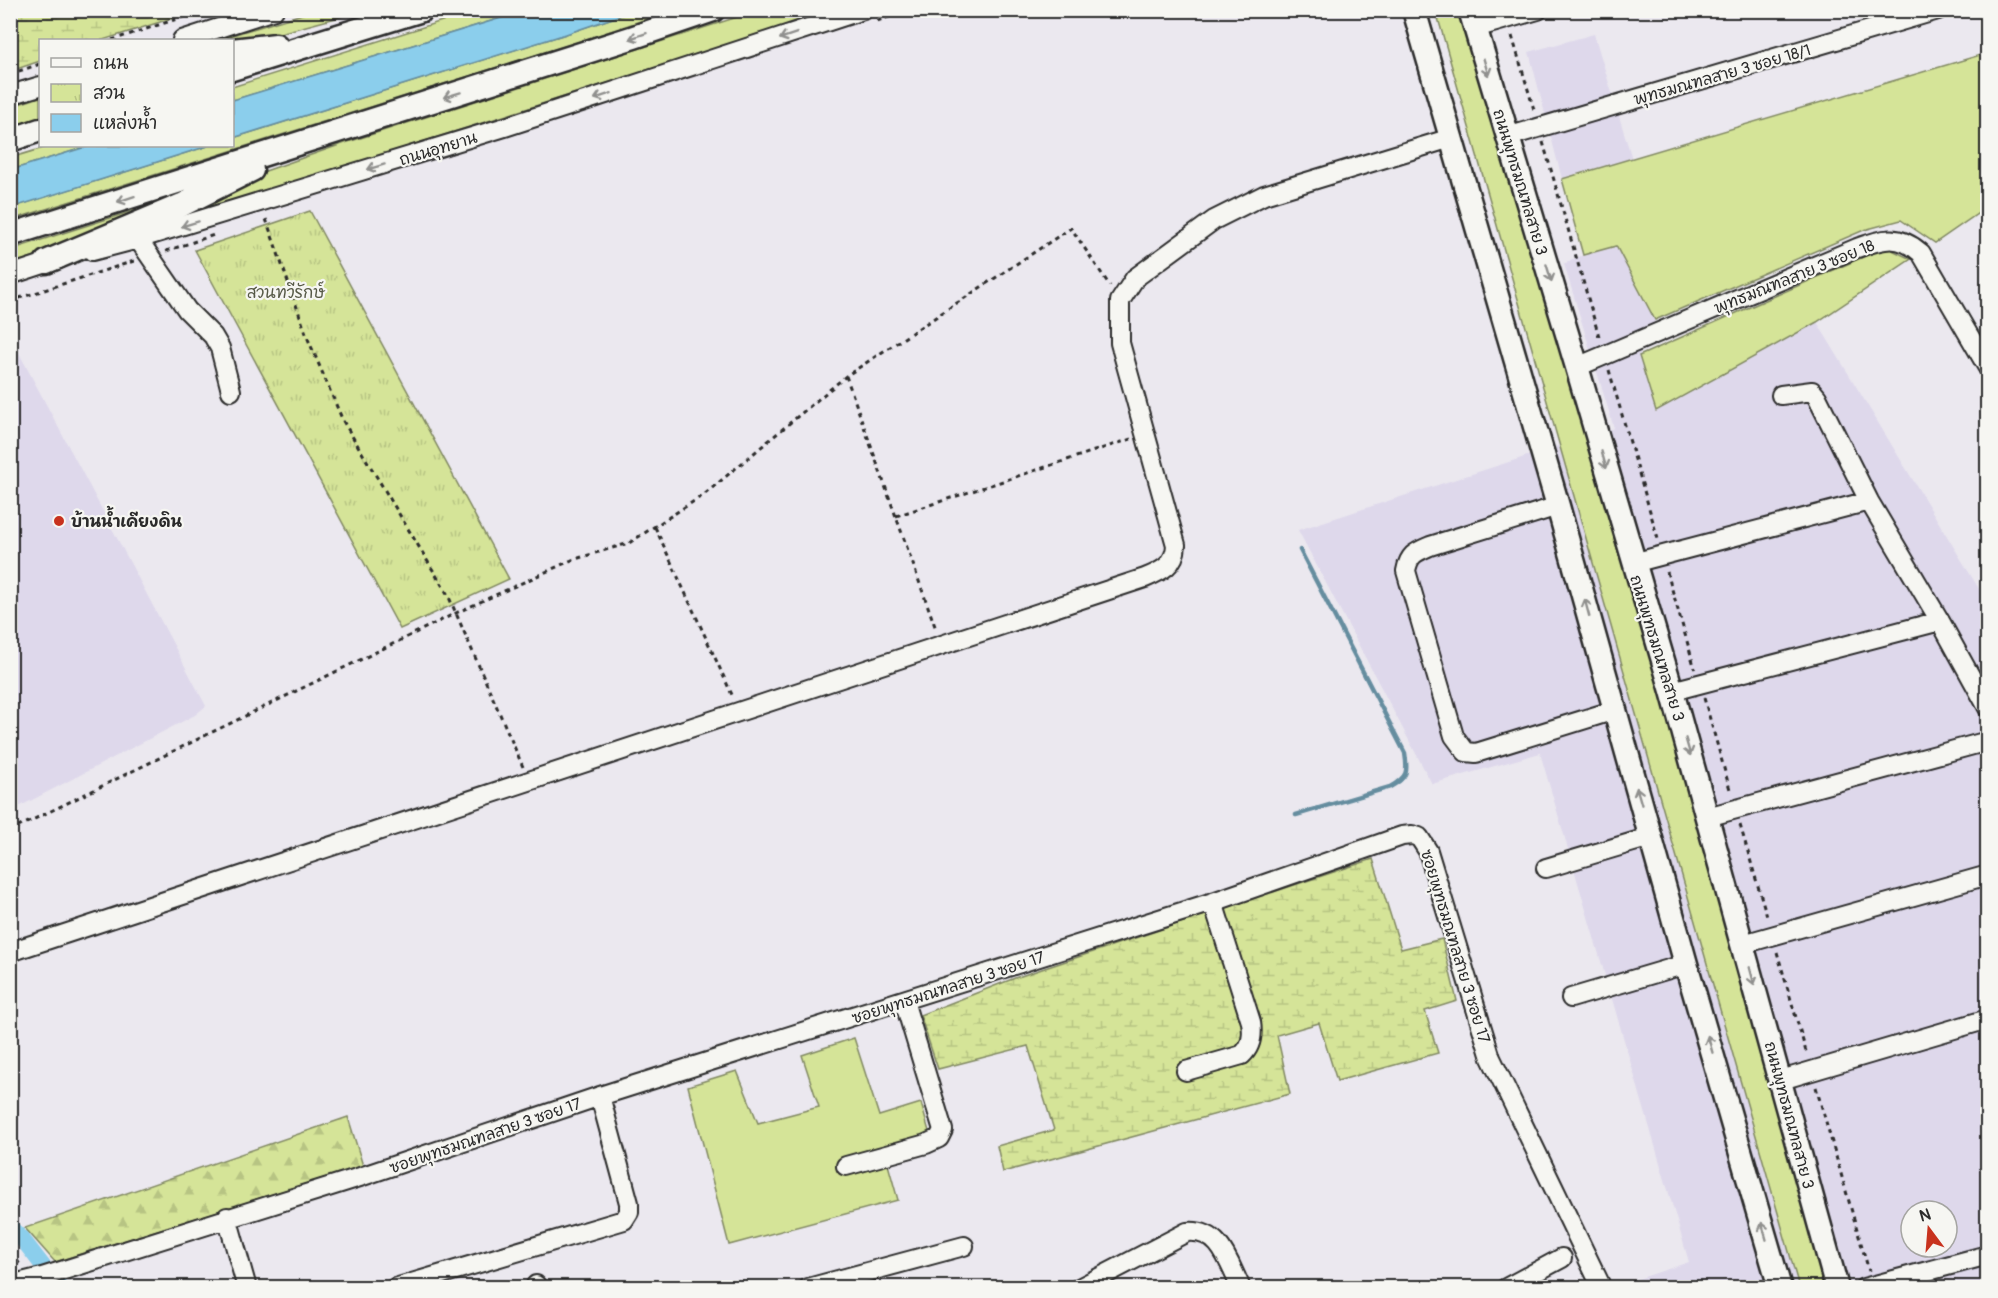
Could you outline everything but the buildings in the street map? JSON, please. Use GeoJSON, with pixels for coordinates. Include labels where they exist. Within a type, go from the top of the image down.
{"type":"FeatureCollection","features":[{"type":"Feature","properties":{"kind":"main road"},"geometry":{"type":"LineString","coordinates":[[234,68],[422,10]]}},
{"type":"Feature","properties":{"kind":"main road"},"geometry":{"type":"LineString","coordinates":[[10,235],[634,38],[713,10]]}},
{"type":"Feature","properties":{"kind":"main road"},"geometry":{"type":"LineString","coordinates":[[1414,10],[1780,1287]]}},
{"type":"Feature","properties":{"kind":"main road","name":"ถนนพุทธมณฑลสาย 3"},"geometry":{"type":"LineString","coordinates":[[1472,19],[1578,367],[1672,691],[1837,1287]]}},
{"type":"Feature","properties":{"kind":"main road"},"geometry":{"type":"LineString","coordinates":[[234,50],[328,39]]}},
{"type":"Feature","properties":{"kind":"main road"},"geometry":{"type":"LineString","coordinates":[[10,140],[39,130]]}},
{"type":"Feature","properties":{"kind":"main road"},"geometry":{"type":"LineString","coordinates":[[46,262],[182,205],[318,137]]}},
{"type":"Feature","properties":{"kind":"street"},"geometry":{"type":"LineString","coordinates":[[185,39],[274,10]]}},
{"type":"Feature","properties":{"kind":"street","name":"ถนนอุทยาน"},"geometry":{"type":"LineString","coordinates":[[10,275],[46,262],[138,239],[505,127],[863,10]]}},
{"type":"Feature","properties":{"kind":"street"},"geometry":{"type":"LineString","coordinates":[[1472,19],[1508,19],[1538,10]]}},
{"type":"Feature","properties":{"kind":"street","name":"พุทธมณฑลสาย 3 ซอย 18/1"},"geometry":{"type":"LineString","coordinates":[[1507,138],[1938,10]]}},
{"type":"Feature","properties":{"kind":"street"},"geometry":{"type":"LineString","coordinates":[[10,95],[39,86]]}},
{"type":"Feature","properties":{"kind":"street"},"geometry":{"type":"LineString","coordinates":[[10,952],[942,646],[1145,578],[1168,567],[1176,552],[1176,545],[1120,344],[1120,301],[1135,278],[1214,220],[1264,195],[1451,138]]}},
{"type":"Feature","properties":{"kind":"street"},"geometry":{"type":"LineString","coordinates":[[138,239],[187,310],[213,336],[220,348],[231,391]]}},
{"type":"Feature","properties":{"kind":"street","name":"พุทธมณฑลสาย 3 ซอย 18"},"geometry":{"type":"LineString","coordinates":[[1578,367],[1857,248],[1880,240],[1898,239],[1910,243],[1921,253],[1988,368]]}},
{"type":"Feature","properties":{"kind":"street"},"geometry":{"type":"LineString","coordinates":[[1781,395],[1812,391],[1817,397],[1869,501],[1988,708]]}},
{"type":"Feature","properties":{"kind":"street"},"geometry":{"type":"LineString","coordinates":[[1633,563],[1869,501]]}},
{"type":"Feature","properties":{"kind":"street"},"geometry":{"type":"LineString","coordinates":[[1558,506],[1430,546],[1416,552],[1408,560],[1406,571],[1454,736],[1466,752],[1476,753],[1615,710]]}},
{"type":"Feature","properties":{"kind":"street"},"geometry":{"type":"LineString","coordinates":[[1672,691],[1940,621]]}},
{"type":"Feature","properties":{"kind":"street"},"geometry":{"type":"LineString","coordinates":[[1707,817],[1988,741]]}},
{"type":"Feature","properties":{"kind":"street","name":"ซอยพุทธมณฑลสาย 3 ซอย 17"},"geometry":{"type":"LineString","coordinates":[[10,1285],[360,1177],[600,1096],[1214,902],[1402,836],[1412,835],[1419,837],[1428,851],[1491,1058],[1602,1287]]}},
{"type":"Feature","properties":{"kind":"street"},"geometry":{"type":"LineString","coordinates":[[1545,868],[1650,837]]}},
{"type":"Feature","properties":{"kind":"street"},"geometry":{"type":"LineString","coordinates":[[1743,944],[1988,876]]}},
{"type":"Feature","properties":{"kind":"street"},"geometry":{"type":"LineString","coordinates":[[1186,1071],[1242,1055],[1248,1050],[1251,1040],[1251,1023],[1214,902]]}},
{"type":"Feature","properties":{"kind":"street"},"geometry":{"type":"LineString","coordinates":[[1571,998],[1686,964]]}},
{"type":"Feature","properties":{"kind":"street"},"geometry":{"type":"LineString","coordinates":[[846,1166],[926,1144],[939,1138],[943,1130],[904,1001]]}},
{"type":"Feature","properties":{"kind":"street"},"geometry":{"type":"LineString","coordinates":[[1780,1080],[1988,1019]]}},
{"type":"Feature","properties":{"kind":"street"},"geometry":{"type":"LineString","coordinates":[[395,1287],[624,1220],[629,1212],[629,1203],[600,1096]]}},
{"type":"Feature","properties":{"kind":"street"},"geometry":{"type":"LineString","coordinates":[[227,1217],[247,1287]]}},
{"type":"Feature","properties":{"kind":"street"},"geometry":{"type":"LineString","coordinates":[[1079,1287],[1187,1232],[1200,1231],[1218,1242],[1240,1287]]}},
{"type":"Feature","properties":{"kind":"street"},"geometry":{"type":"LineString","coordinates":[[808,1287],[964,1246]]}},
{"type":"Feature","properties":{"kind":"street"},"geometry":{"type":"LineString","coordinates":[[1869,1286],[1988,1255]]}},
{"type":"Feature","properties":{"kind":"street"},"geometry":{"type":"LineString","coordinates":[[1506,1287],[1562,1258]]}},
{"type":"Feature","properties":{"kind":"path"},"geometry":{"type":"LineString","coordinates":[[115,39],[205,10]]}},
{"type":"Feature","properties":{"kind":"path"},"geometry":{"type":"LineString","coordinates":[[1508,19],[1811,1071],[1869,1286]]}},
{"type":"Feature","properties":{"kind":"path"},"geometry":{"type":"LineString","coordinates":[[10,74],[39,64]]}},
{"type":"Feature","properties":{"kind":"path"},"geometry":{"type":"LineString","coordinates":[[266,219],[308,339],[343,421],[447,595],[529,780]]}},
{"type":"Feature","properties":{"kind":"path"},"geometry":{"type":"LineString","coordinates":[[10,831],[456,613],[572,560],[629,543],[705,494],[846,376],[1071,228],[1120,301]]}},
{"type":"Feature","properties":{"kind":"path"},"geometry":{"type":"LineString","coordinates":[[846,376],[942,646]]}},
{"type":"Feature","properties":{"kind":"path"},"geometry":{"type":"LineString","coordinates":[[896,516],[1145,434]]}},
{"type":"Feature","properties":{"kind":"path"},"geometry":{"type":"LineString","coordinates":[[655,527],[740,711]]}},
{"type":"Feature","properties":{"kind":"path"},"geometry":{"type":"LineString","coordinates":[[10,1254],[18,1261]]}},
{"type":"Feature","properties":{"kind":"shaded area"},"geometry":{"type":"Polygon","coordinates":[[[1594,34],[1632,159],[1562,179],[1529,52],[1594,34]]]}},
{"type":"Feature","properties":{"kind":"shaded area"},"geometry":{"type":"Polygon","coordinates":[[[1616,245],[1655,320],[1639,356],[1656,411],[1817,322],[1987,602],[1987,1287],[1614,1287],[1689,1262],[1540,753],[1432,784],[1298,530],[1614,428],[1564,264],[1583,255],[1616,245]]]}},
{"type":"Feature","properties":{"kind":"shaded area","name":"บ้านน้ำเคียงดิน"},"geometry":{"type":"Polygon","coordinates":[[[10,336],[206,706],[195,715],[11,811],[10,336]]]}},
{"type":"Feature","properties":{"kind":"green space"},"geometry":{"type":"Polygon","coordinates":[[[11,10],[195,11],[106,39],[39,39],[39,61],[11,71],[11,10]]]}},
{"type":"Feature","properties":{"kind":"green space"},"geometry":{"type":"Polygon","coordinates":[[[312,11],[362,11],[265,37],[219,39],[312,11]]]}},
{"type":"Feature","properties":{"kind":"green space"},"geometry":{"type":"Polygon","coordinates":[[[474,11],[524,11],[234,100],[234,86],[474,11]]]}},
{"type":"Feature","properties":{"kind":"green space"},"geometry":{"type":"Polygon","coordinates":[[[633,11],[670,11],[11,220],[10,208],[205,147],[234,147],[234,138],[633,11]]]}},
{"type":"Feature","properties":{"kind":"green space"},"geometry":{"type":"Polygon","coordinates":[[[756,11],[828,11],[195,214],[186,213],[254,175],[348,142],[756,11]]]}},
{"type":"Feature","properties":{"kind":"green space"},"geometry":{"type":"Polygon","coordinates":[[[1436,11],[1463,11],[1528,225],[1829,1287],[1799,1287],[1436,11]]]}},
{"type":"Feature","properties":{"kind":"green space"},"geometry":{"type":"Polygon","coordinates":[[[1987,53],[1987,207],[1935,243],[1901,220],[1864,230],[1655,320],[1616,246],[1583,255],[1562,179],[1987,53]]]}},
{"type":"Feature","properties":{"kind":"green space"},"geometry":{"type":"Polygon","coordinates":[[[39,97],[39,120],[11,130],[10,107],[39,97]]]}},
{"type":"Feature","properties":{"kind":"green space"},"geometry":{"type":"Polygon","coordinates":[[[47,147],[86,147],[11,170],[10,158],[47,147]]]}},
{"type":"Feature","properties":{"kind":"green space"},"geometry":{"type":"Polygon","coordinates":[[[176,197],[93,237],[11,264],[10,250],[176,197]]]}},
{"type":"Feature","properties":{"kind":"green space","name":"สวนทวีรักษ์"},"geometry":{"type":"Polygon","coordinates":[[[310,211],[509,579],[400,629],[195,250],[310,211]]]}},
{"type":"Feature","properties":{"kind":"green space"},"geometry":{"type":"Polygon","coordinates":[[[1886,247],[1911,259],[1817,322],[1656,411],[1639,356],[1886,247]]]}},
{"type":"Feature","properties":{"kind":"green space"},"geometry":{"type":"Polygon","coordinates":[[[1373,859],[1401,949],[1442,939],[1457,1001],[1425,1011],[1438,1053],[1337,1081],[1319,1023],[1277,1035],[1290,1094],[1003,1172],[997,1146],[1054,1130],[1028,1046],[938,1069],[920,1015],[1015,978],[1373,859]]]}},
{"type":"Feature","properties":{"kind":"green space"},"geometry":{"type":"Polygon","coordinates":[[[854,1038],[879,1116],[921,1103],[933,1146],[887,1161],[898,1200],[729,1245],[688,1086],[737,1071],[758,1123],[819,1107],[802,1055],[854,1038]]]}},
{"type":"Feature","properties":{"kind":"green space"},"geometry":{"type":"Polygon","coordinates":[[[348,1117],[363,1166],[55,1262],[25,1228],[348,1117]]]}},
{"type":"Feature","properties":{"kind":"water"},"geometry":{"type":"Polygon","coordinates":[[[524,11],[633,11],[234,138],[234,100],[524,11]]]}},
{"type":"Feature","properties":{"kind":"water"},"geometry":{"type":"Polygon","coordinates":[[[86,147],[205,147],[11,208],[11,170],[86,147]]]}},
{"type":"Feature","properties":{"kind":"waterway"},"geometry":{"type":"LineString","coordinates":[[1296,815],[1390,787],[1403,777],[1406,765],[1405,753],[1300,550]]}},
{"type":"Feature","properties":{"kind":"waterway"},"geometry":{"type":"LineString","coordinates":[[10,1227],[23,1240],[60,1288]]}},
{"type":"Feature","properties":{"kind":"place","name":"บ้านน้ำเคียงดิน"},"geometry":{"type":"Point","coordinates":[59,521]}}]}
